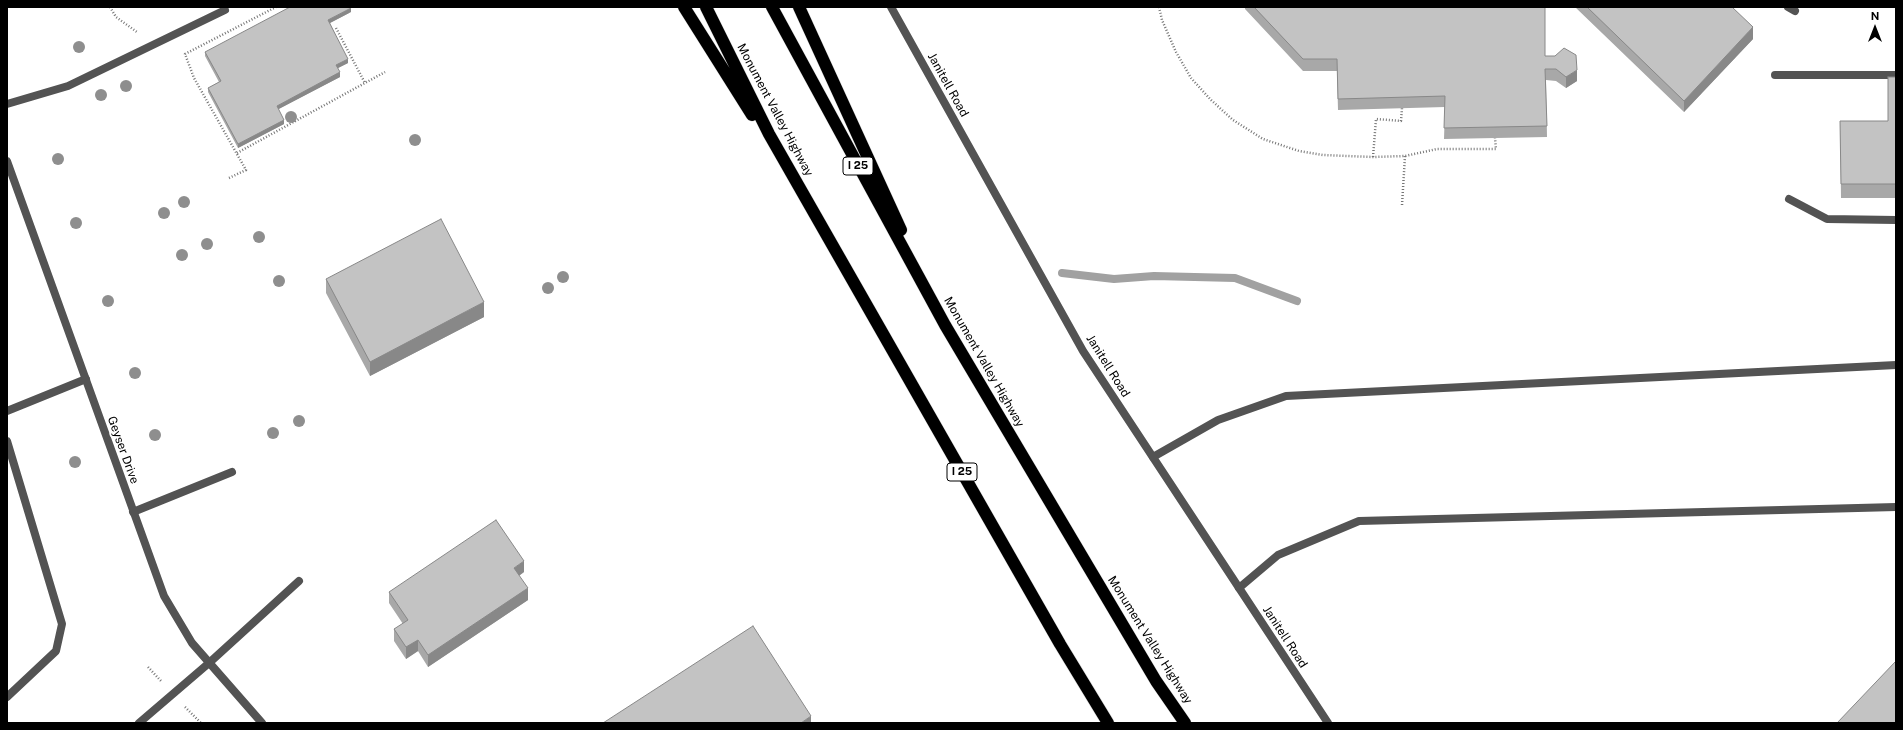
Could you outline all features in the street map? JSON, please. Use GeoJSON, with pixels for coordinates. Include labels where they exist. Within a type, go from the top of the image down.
{"type":"FeatureCollection","features":[{"type":"Feature","properties":{"kind":"highway"},"geometry":{"type":"LineString","coordinates":[[684,7],[818,221]]}},
{"type":"Feature","properties":{"kind":"highway","name":"Monument Valley Highway"},"geometry":{"type":"LineString","coordinates":[[706,7],[769,134],[1060,644],[1108,723]]}},
{"type":"Feature","properties":{"kind":"highway","name":"Monument Valley Highway"},"geometry":{"type":"LineString","coordinates":[[772,7],[945,325],[1156,681],[1185,723]]}},
{"type":"Feature","properties":{"kind":"highway"},"geometry":{"type":"LineString","coordinates":[[799,7],[945,325]]}},
{"type":"Feature","properties":{"kind":"street","name":"Janitell Road"},"geometry":{"type":"LineString","coordinates":[[891,7],[1083,351],[1328,723]]}},
{"type":"Feature","properties":{"kind":"street"},"geometry":{"type":"LineString","coordinates":[[7,104],[68,86],[225,10]]}},
{"type":"Feature","properties":{"kind":"street"},"geometry":{"type":"LineString","coordinates":[[1775,75],[1896,74]]}},
{"type":"Feature","properties":{"kind":"street","name":"Geyser Drive"},"geometry":{"type":"LineString","coordinates":[[7,161],[164,596],[192,643],[262,723]]}},
{"type":"Feature","properties":{"kind":"street"},"geometry":{"type":"LineString","coordinates":[[1789,199],[1827,219],[1896,220]]}},
{"type":"Feature","properties":{"kind":"street"},"geometry":{"type":"LineString","coordinates":[[1153,458],[1218,420],[1286,396],[1896,365]]}},
{"type":"Feature","properties":{"kind":"street"},"geometry":{"type":"LineString","coordinates":[[7,411],[86,380]]}},
{"type":"Feature","properties":{"kind":"street"},"geometry":{"type":"LineString","coordinates":[[7,440],[62,624],[56,651],[7,697]]}},
{"type":"Feature","properties":{"kind":"street"},"geometry":{"type":"LineString","coordinates":[[133,512],[232,472]]}},
{"type":"Feature","properties":{"kind":"street"},"geometry":{"type":"LineString","coordinates":[[1239,588],[1278,555],[1359,521],[1896,507]]}},
{"type":"Feature","properties":{"kind":"street"},"geometry":{"type":"LineString","coordinates":[[139,723],[210,663],[299,581]]}},
{"type":"Feature","properties":{"kind":"path"},"geometry":{"type":"LineString","coordinates":[[110,7],[116,16],[138,33]]}},
{"type":"Feature","properties":{"kind":"path"},"geometry":{"type":"LineString","coordinates":[[229,178],[246,170],[194,78],[185,54],[276,7]]}},
{"type":"Feature","properties":{"kind":"path"},"geometry":{"type":"LineString","coordinates":[[1159,7],[1162,20],[1176,52],[1191,78],[1210,100],[1233,120],[1263,139],[1299,151],[1323,155],[1374,157],[1405,156],[1438,149],[1496,149],[1495,138]]}},
{"type":"Feature","properties":{"kind":"path"},"geometry":{"type":"LineString","coordinates":[[336,28],[365,83]]}},
{"type":"Feature","properties":{"kind":"path"},"geometry":{"type":"LineString","coordinates":[[237,153],[386,72]]}},
{"type":"Feature","properties":{"kind":"path"},"geometry":{"type":"LineString","coordinates":[[1374,157],[1376,120],[1401,121],[1402,108]]}},
{"type":"Feature","properties":{"kind":"path"},"geometry":{"type":"LineString","coordinates":[[1402,205],[1405,156]]}},
{"type":"Feature","properties":{"kind":"path"},"geometry":{"type":"LineString","coordinates":[[195,716],[201,723]]}},
{"type":"Feature","properties":{"kind":"building"},"geometry":{"type":"Polygon","coordinates":[[[290,7],[350,7],[351,8],[328,20],[348,59],[336,65],[340,72],[277,106],[284,120],[238,144],[208,88],[221,81],[205,52],[290,7]]]}},
{"type":"Feature","properties":{"kind":"building"},"geometry":{"type":"Polygon","coordinates":[[[1254,7],[1545,7],[1545,56],[1555,56],[1564,48],[1576,55],[1577,70],[1566,77],[1556,69],[1545,69],[1547,126],[1444,128],[1445,96],[1338,99],[1337,59],[1303,59],[1254,7]]]}},
{"type":"Feature","properties":{"kind":"building"},"geometry":{"type":"Polygon","coordinates":[[[1587,7],[1732,7],[1753,27],[1684,101],[1587,7]]]}},
{"type":"Feature","properties":{"kind":"building"},"geometry":{"type":"Polygon","coordinates":[[[1888,77],[1896,77],[1896,184],[1841,184],[1840,121],[1888,121],[1888,77]]]}},
{"type":"Feature","properties":{"kind":"building"},"geometry":{"type":"Polygon","coordinates":[[[441,219],[484,302],[370,362],[326,279],[441,219]]]}},
{"type":"Feature","properties":{"kind":"building"},"geometry":{"type":"Polygon","coordinates":[[[496,520],[524,561],[514,568],[528,588],[428,655],[418,640],[406,647],[394,629],[408,620],[389,592],[496,520]]]}},
{"type":"Feature","properties":{"kind":"building"},"geometry":{"type":"Polygon","coordinates":[[[753,626],[811,716],[801,723],[603,723],[753,626]]]}},
{"type":"Feature","properties":{"kind":"building"},"geometry":{"type":"Polygon","coordinates":[[[1896,661],[1896,723],[1837,723],[1896,661]]]}},
{"type":"Feature","properties":{"kind":"waterway"},"geometry":{"type":"LineString","coordinates":[[1062,273],[1114,279],[1154,276],[1235,278],[1297,301]]}}]}
